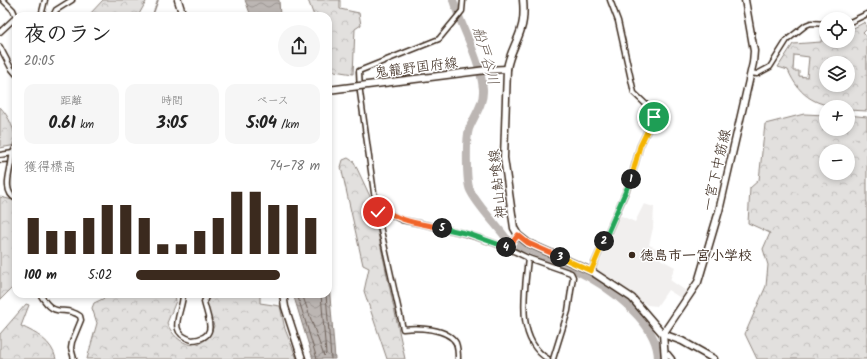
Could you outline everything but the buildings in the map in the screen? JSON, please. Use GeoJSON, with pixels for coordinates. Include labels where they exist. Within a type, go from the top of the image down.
{"type":"FeatureCollection","features":[{"type":"Feature","properties":{"kind":"main road"},"geometry":{"type":"LineString","coordinates":[[178,0],[182,12]]}},
{"type":"Feature","properties":{"kind":"main road","name":"神山鮎喰線"},"geometry":{"type":"LineString","coordinates":[[523,0],[521,30],[509,56],[507,68],[504,168],[516,237],[591,271],[632,298],[663,334]]}},
{"type":"Feature","properties":{"kind":"main road","name":"一宮下中筋線"},"geometry":{"type":"LineString","coordinates":[[663,334],[698,282],[719,211],[751,73],[754,51],[745,0]]}},
{"type":"Feature","properties":{"kind":"main road","name":"鬼籠野国府線"},"geometry":{"type":"LineString","coordinates":[[332,89],[507,68]]}},
{"type":"Feature","properties":{"kind":"main road"},"geometry":{"type":"LineString","coordinates":[[284,298],[285,307],[302,359]]}},
{"type":"Feature","properties":{"kind":"main road"},"geometry":{"type":"LineString","coordinates":[[664,356],[663,334],[682,341],[714,359]]}},
{"type":"Feature","properties":{"kind":"street"},"geometry":{"type":"LineString","coordinates":[[3,0],[14,12]]}},
{"type":"Feature","properties":{"kind":"street"},"geometry":{"type":"LineString","coordinates":[[42,12],[46,0]]}},
{"type":"Feature","properties":{"kind":"street"},"geometry":{"type":"LineString","coordinates":[[55,12],[72,0]]}},
{"type":"Feature","properties":{"kind":"street"},"geometry":{"type":"LineString","coordinates":[[463,0],[462,11],[440,38],[359,71],[360,92],[374,193],[380,206],[392,216],[402,220],[469,234],[509,247],[528,258],[570,273],[573,277],[568,311],[553,359]]}},
{"type":"Feature","properties":{"kind":"street"},"geometry":{"type":"LineString","coordinates":[[591,271],[630,182],[640,146],[654,117],[652,111],[634,92],[618,21],[610,0]]}},
{"type":"Feature","properties":{"kind":"street"},"geometry":{"type":"LineString","coordinates":[[855,20],[867,14]]}},
{"type":"Feature","properties":{"kind":"street"},"geometry":{"type":"LineString","coordinates":[[0,32],[12,21]]}},
{"type":"Feature","properties":{"kind":"street"},"geometry":{"type":"LineString","coordinates":[[751,73],[757,74],[770,67],[788,40],[806,25],[811,23],[819,24]]}},
{"type":"Feature","properties":{"kind":"street"},"geometry":{"type":"LineString","coordinates":[[0,46],[12,70]]}},
{"type":"Feature","properties":{"kind":"street"},"geometry":{"type":"LineString","coordinates":[[0,155],[12,156]]}},
{"type":"Feature","properties":{"kind":"street"},"geometry":{"type":"LineString","coordinates":[[0,160],[12,157]]}},
{"type":"Feature","properties":{"kind":"street"},"geometry":{"type":"LineString","coordinates":[[12,161],[7,183],[12,194]]}},
{"type":"Feature","properties":{"kind":"street"},"geometry":{"type":"LineString","coordinates":[[380,206],[378,217],[403,329],[424,328],[443,333],[451,337],[456,344],[458,359]]}},
{"type":"Feature","properties":{"kind":"street"},"geometry":{"type":"LineString","coordinates":[[509,247],[516,237]]}},
{"type":"Feature","properties":{"kind":"street"},"geometry":{"type":"LineString","coordinates":[[528,258],[524,303],[526,321],[533,346],[548,359]]}},
{"type":"Feature","properties":{"kind":"street"},"geometry":{"type":"LineString","coordinates":[[42,298],[47,306],[54,310],[80,316],[81,320],[71,348],[74,359]]}},
{"type":"Feature","properties":{"kind":"street"},"geometry":{"type":"LineString","coordinates":[[183,298],[176,322],[176,328],[181,335],[192,340],[206,336],[210,329],[210,319],[204,302],[206,298]]}},
{"type":"Feature","properties":{"kind":"street"},"geometry":{"type":"LineString","coordinates":[[664,356],[668,354],[672,359]]}},
{"type":"Feature","properties":{"kind":"shaded area","name":"徳島市一宮小学校"},"geometry":{"type":"Polygon","coordinates":[[[644,204],[654,207],[653,228],[649,245],[663,251],[660,259],[675,267],[670,280],[689,293],[684,300],[668,290],[657,306],[647,305],[596,270],[619,215],[635,222],[644,204]]]}},
{"type":"Feature","properties":{"kind":"green space"},"geometry":{"type":"Polygon","coordinates":[[[103,0],[147,0],[140,12],[92,12],[103,0]]]}},
{"type":"Feature","properties":{"kind":"green space"},"geometry":{"type":"Polygon","coordinates":[[[308,0],[340,0],[340,9],[359,13],[361,25],[355,29],[353,74],[332,71],[332,12],[312,12],[308,0]]]}},
{"type":"Feature","properties":{"kind":"green space"},"geometry":{"type":"Polygon","coordinates":[[[865,22],[867,29],[863,33],[867,37],[867,111],[855,110],[855,100],[819,100],[819,103],[804,94],[798,88],[788,70],[778,67],[793,44],[819,42],[819,48],[855,48],[855,27],[865,22]],[[794,55],[793,71],[799,71],[799,76],[807,77],[809,57],[794,55]]]}},
{"type":"Feature","properties":{"kind":"green space"},"geometry":{"type":"Polygon","coordinates":[[[0,107],[12,127],[12,146],[0,148],[0,107]]]}},
{"type":"Feature","properties":{"kind":"green space"},"geometry":{"type":"Polygon","coordinates":[[[804,114],[819,115],[819,136],[855,136],[855,116],[867,117],[867,359],[757,359],[745,334],[766,286],[768,265],[763,249],[770,233],[748,223],[750,188],[759,180],[765,124],[804,114]]]}},
{"type":"Feature","properties":{"kind":"green space"},"geometry":{"type":"Polygon","coordinates":[[[348,158],[354,162],[375,207],[374,215],[405,359],[387,359],[364,291],[369,268],[363,265],[341,167],[343,160],[348,158]]]}},
{"type":"Feature","properties":{"kind":"green space"},"geometry":{"type":"Polygon","coordinates":[[[0,197],[12,200],[12,288],[0,300],[0,197]]]}},
{"type":"Feature","properties":{"kind":"green space"},"geometry":{"type":"Polygon","coordinates":[[[105,298],[176,298],[176,301],[167,323],[177,338],[183,342],[197,344],[209,335],[214,326],[206,303],[208,298],[260,298],[260,303],[280,306],[285,329],[297,359],[87,359],[97,323],[92,308],[94,303],[105,298]]]}},
{"type":"Feature","properties":{"kind":"green space"},"geometry":{"type":"Polygon","coordinates":[[[26,304],[29,305],[21,326],[43,338],[51,347],[56,359],[0,359],[0,334],[26,304]]]}},
{"type":"Feature","properties":{"kind":"water"},"geometry":{"type":"Polygon","coordinates":[[[245,0],[279,0],[280,12],[250,12],[245,0]]]}},
{"type":"Feature","properties":{"kind":"water"},"geometry":{"type":"Polygon","coordinates":[[[294,298],[330,298],[335,359],[313,359],[294,298]]]}},
{"type":"Feature","properties":{"kind":"waterway"},"geometry":{"type":"LineString","coordinates":[[154,12],[158,0]]}},
{"type":"Feature","properties":{"kind":"waterway","name":"船戸谷川"},"geometry":{"type":"LineString","coordinates":[[453,0],[475,55],[483,89],[482,100],[469,129],[467,141],[468,178],[470,190],[473,196],[506,238],[513,243],[580,272],[625,302],[649,330],[655,341],[658,359]]}},
{"type":"Feature","properties":{"kind":"place","name":"徳島市一宮小学校"},"geometry":{"type":"Point","coordinates":[632,255]}},
{"type":"Feature","properties":{"kind":"route"},"geometry":{"type":"LineString","coordinates":[[378,212],[380,206],[392,216],[402,220],[469,234],[487,239],[508,248],[518,235],[528,243],[581,265],[591,271],[630,182],[640,146],[652,124],[654,117]]}}]}
